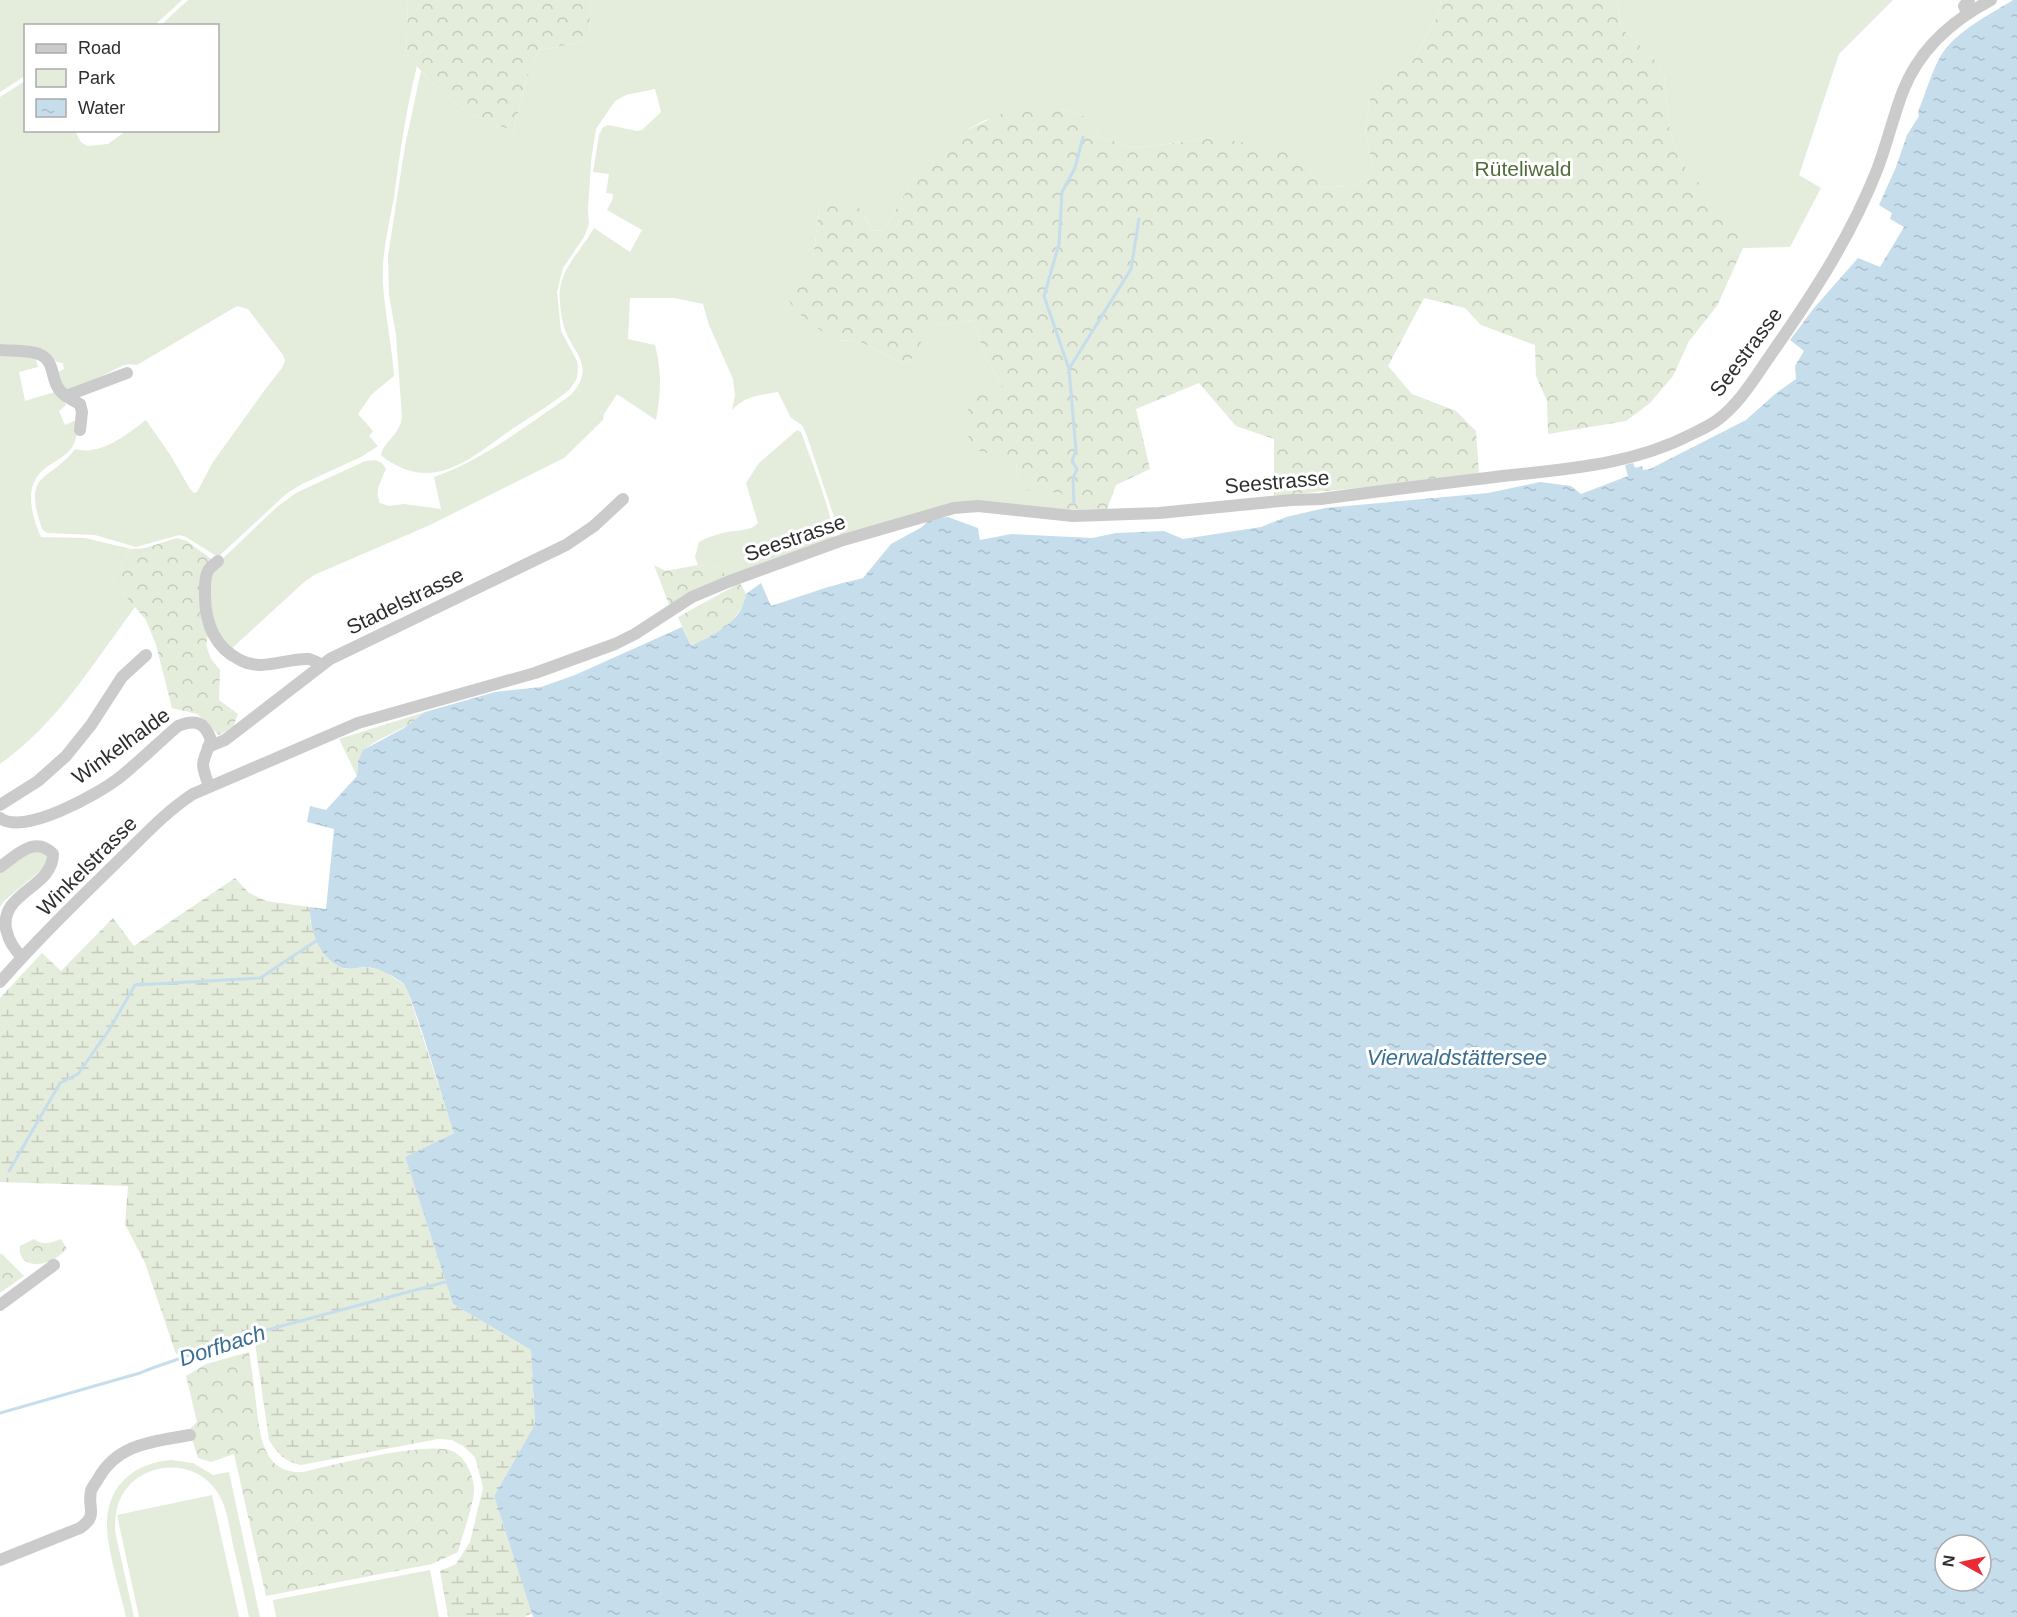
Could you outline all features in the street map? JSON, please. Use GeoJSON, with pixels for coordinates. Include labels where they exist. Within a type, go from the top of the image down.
{"type":"FeatureCollection","features":[{"type":"Feature","properties":{"kind":"street","name":"Seestrasse"},"geometry":{"type":"LineString","coordinates":[[209,786],[274,761],[358,723],[535,673],[605,648],[635,634],[692,597],[730,580],[840,542],[954,507],[978,506],[1073,516],[1161,512],[1321,499],[1594,465],[1645,454],[1676,442],[1714,422],[1731,409],[1816,290],[1856,218],[1877,170],[1903,91],[1913,69],[1968,6],[1991,0]]}},
{"type":"Feature","properties":{"kind":"street"},"geometry":{"type":"LineString","coordinates":[[0,350],[33,352],[42,355],[49,362],[57,387],[66,396],[80,404],[82,412],[80,430]]}},
{"type":"Feature","properties":{"kind":"street"},"geometry":{"type":"LineString","coordinates":[[66,396],[127,373]]}},
{"type":"Feature","properties":{"kind":"street","name":"Stadelstrasse"},"geometry":{"type":"LineString","coordinates":[[208,747],[225,740],[330,658],[566,545],[594,526],[623,499]]}},
{"type":"Feature","properties":{"kind":"street"},"geometry":{"type":"LineString","coordinates":[[218,561],[208,570],[206,612],[210,628],[227,652],[241,662],[259,665],[310,659],[322,664]]}},
{"type":"Feature","properties":{"kind":"street","name":"Winkelhalde"},"geometry":{"type":"LineString","coordinates":[[0,805],[38,780],[66,756],[91,725],[122,678],[146,655]]}},
{"type":"Feature","properties":{"kind":"street","name":"Winkelhalde"},"geometry":{"type":"LineString","coordinates":[[0,818],[8,822],[22,822],[67,808],[118,778],[178,726],[190,721],[199,722],[206,728],[211,740],[203,756],[202,766],[209,786]]}},
{"type":"Feature","properties":{"kind":"street","name":"Winkelstrasse"},"geometry":{"type":"LineString","coordinates":[[0,982],[22,957],[179,803],[209,786]]}},
{"type":"Feature","properties":{"kind":"street"},"geometry":{"type":"LineString","coordinates":[[0,867],[26,848],[34,845],[48,849],[53,854],[50,870],[12,902],[4,918],[10,943],[22,957]]}},
{"type":"Feature","properties":{"kind":"street"},"geometry":{"type":"LineString","coordinates":[[0,1305],[54,1266]]}},
{"type":"Feature","properties":{"kind":"street"},"geometry":{"type":"LineString","coordinates":[[0,1560],[70,1533],[86,1524],[92,1514],[91,1491],[103,1470],[119,1454],[133,1446],[190,1434]]}},
{"type":"Feature","properties":{"kind":"green space"},"geometry":{"type":"Polygon","coordinates":[[[0,0],[182,0],[156,24],[24,24],[24,77],[0,92],[0,0]]]}},
{"type":"Feature","properties":{"kind":"green space"},"geometry":{"type":"Polygon","coordinates":[[[188,0],[408,0],[406,54],[417,66],[383,262],[384,296],[394,376],[372,394],[358,414],[373,431],[369,436],[378,446],[361,457],[302,484],[286,494],[218,557],[179,535],[136,547],[95,535],[47,533],[42,529],[35,497],[41,480],[75,449],[94,450],[104,447],[122,438],[146,420],[190,489],[194,493],[197,492],[213,462],[285,361],[283,355],[248,309],[237,306],[137,365],[122,366],[71,391],[62,389],[57,373],[64,369],[63,363],[57,362],[50,356],[0,347],[0,97],[24,82],[24,132],[76,132],[81,142],[87,146],[108,144],[125,132],[219,132],[219,24],[162,24],[188,0]]]}},
{"type":"Feature","properties":{"kind":"green space"},"geometry":{"type":"Polygon","coordinates":[[[408,0],[591,0],[589,33],[582,42],[539,50],[529,72],[513,131],[469,114],[433,84],[406,54],[408,0]]]}},
{"type":"Feature","properties":{"kind":"green space"},"geometry":{"type":"Polygon","coordinates":[[[591,0],[1441,0],[1438,15],[1414,59],[1371,94],[1365,131],[1373,167],[1359,185],[1321,188],[1306,164],[1215,138],[1133,148],[1099,136],[1090,118],[1061,109],[985,120],[950,139],[915,176],[884,231],[872,230],[865,216],[820,206],[813,257],[793,287],[834,341],[857,340],[903,364],[918,355],[924,326],[973,320],[986,359],[1003,386],[1018,482],[1062,493],[1062,510],[993,503],[841,538],[807,436],[802,425],[791,418],[778,392],[748,399],[732,410],[735,395],[733,379],[709,325],[703,304],[674,298],[630,298],[628,339],[655,345],[660,382],[656,420],[617,394],[604,414],[603,420],[564,458],[430,525],[314,575],[229,651],[214,633],[207,583],[216,565],[277,507],[296,493],[365,461],[375,460],[382,463],[386,469],[378,490],[380,503],[389,506],[404,504],[441,509],[434,477],[488,451],[571,395],[579,385],[583,368],[564,327],[560,308],[560,289],[565,273],[594,228],[630,252],[642,230],[607,210],[613,194],[606,193],[609,174],[593,172],[599,135],[603,127],[608,125],[642,130],[661,112],[655,89],[626,95],[615,101],[596,129],[591,161],[589,224],[584,237],[563,268],[557,292],[561,331],[578,367],[577,378],[570,389],[472,457],[443,470],[428,473],[412,471],[394,464],[381,455],[398,429],[402,417],[396,335],[389,295],[388,256],[405,146],[421,71],[469,114],[513,131],[529,72],[539,50],[582,42],[589,33],[591,0]]]}},
{"type":"Feature","properties":{"kind":"green space","name":"Rüteliwald"},"geometry":{"type":"Polygon","coordinates":[[[1441,0],[1617,0],[1621,27],[1655,60],[1664,75],[1670,131],[1679,160],[1728,216],[1743,248],[1717,306],[1689,341],[1673,376],[1650,403],[1626,421],[1548,434],[1547,401],[1536,376],[1535,345],[1481,325],[1465,308],[1424,298],[1388,366],[1412,394],[1456,411],[1476,431],[1479,473],[1418,482],[1274,496],[1274,439],[1236,426],[1199,383],[1136,409],[1150,469],[1116,485],[1107,509],[1062,510],[1062,493],[1025,490],[1018,482],[1016,461],[973,449],[964,426],[971,398],[1003,386],[986,359],[973,320],[925,326],[918,355],[903,364],[857,340],[834,341],[796,311],[789,301],[793,287],[813,257],[820,206],[833,196],[848,200],[861,211],[872,230],[884,231],[915,176],[950,138],[1011,109],[1061,109],[1090,118],[1099,136],[1133,148],[1215,138],[1284,149],[1306,164],[1321,188],[1359,185],[1373,167],[1365,131],[1371,93],[1414,59],[1438,15],[1441,0]]]}},
{"type":"Feature","properties":{"kind":"green space"},"geometry":{"type":"Polygon","coordinates":[[[1617,0],[1893,0],[1839,54],[1799,175],[1821,188],[1790,247],[1743,248],[1727,216],[1679,160],[1670,131],[1664,75],[1655,60],[1621,27],[1617,0]]]}},
{"type":"Feature","properties":{"kind":"green space"},"geometry":{"type":"Polygon","coordinates":[[[0,352],[35,356],[38,367],[19,372],[25,401],[58,391],[66,405],[59,411],[65,425],[79,419],[77,435],[70,450],[43,470],[33,485],[32,511],[41,537],[85,538],[131,549],[111,579],[135,607],[57,711],[20,748],[0,764],[0,352]]]}},
{"type":"Feature","properties":{"kind":"green space"},"geometry":{"type":"Polygon","coordinates":[[[797,430],[801,432],[821,488],[833,532],[833,541],[727,577],[719,568],[698,565],[695,557],[699,542],[720,534],[748,529],[758,523],[746,483],[759,463],[797,430]]]}},
{"type":"Feature","properties":{"kind":"green space"},"geometry":{"type":"Polygon","coordinates":[[[177,538],[187,541],[215,562],[208,569],[209,630],[206,645],[211,659],[220,670],[219,700],[238,714],[233,727],[219,735],[197,714],[172,708],[156,645],[146,620],[111,579],[131,549],[145,548],[177,538]]]}},
{"type":"Feature","properties":{"kind":"green space"},"geometry":{"type":"Polygon","coordinates":[[[654,565],[666,571],[698,565],[720,568],[727,577],[670,607],[654,565]]]}},
{"type":"Feature","properties":{"kind":"green space"},"geometry":{"type":"Polygon","coordinates":[[[740,583],[746,594],[745,603],[728,627],[691,646],[678,617],[740,583]]]}},
{"type":"Feature","properties":{"kind":"green space"},"geometry":{"type":"Polygon","coordinates":[[[425,712],[411,723],[367,748],[359,758],[357,776],[339,739],[425,712]]]}},
{"type":"Feature","properties":{"kind":"green space"},"geometry":{"type":"Polygon","coordinates":[[[33,851],[47,856],[46,866],[4,901],[0,907],[0,873],[33,851]]]}},
{"type":"Feature","properties":{"kind":"green space"},"geometry":{"type":"Polygon","coordinates":[[[235,878],[249,893],[266,901],[310,907],[310,922],[345,969],[367,967],[384,971],[406,986],[454,1133],[405,1157],[453,1304],[531,1350],[535,1424],[494,1496],[532,1613],[525,1617],[448,1617],[440,1571],[456,1564],[470,1542],[483,1488],[475,1457],[463,1446],[452,1440],[438,1439],[301,1465],[286,1459],[269,1440],[253,1329],[176,1354],[145,1263],[125,1224],[128,1186],[0,1182],[0,998],[42,953],[61,971],[113,918],[134,946],[235,878]]]}},
{"type":"Feature","properties":{"kind":"green space"},"geometry":{"type":"Polygon","coordinates":[[[34,1239],[50,1243],[61,1239],[67,1249],[51,1261],[40,1264],[29,1263],[22,1257],[20,1246],[34,1239]]]}},
{"type":"Feature","properties":{"kind":"green space"},"geometry":{"type":"Polygon","coordinates":[[[1,1253],[24,1276],[0,1293],[0,1255],[1,1253]]]}},
{"type":"Feature","properties":{"kind":"green space"},"geometry":{"type":"Polygon","coordinates":[[[249,1352],[262,1439],[271,1459],[289,1471],[303,1472],[379,1455],[422,1449],[452,1451],[461,1457],[470,1473],[474,1489],[458,1552],[432,1564],[266,1596],[234,1454],[211,1462],[198,1458],[189,1430],[197,1422],[186,1376],[206,1364],[249,1352]]]}},
{"type":"Feature","properties":{"kind":"green space"},"geometry":{"type":"Polygon","coordinates":[[[171,1460],[193,1463],[213,1475],[229,1472],[260,1617],[249,1617],[227,1516],[219,1495],[206,1479],[194,1472],[169,1468],[144,1474],[133,1482],[124,1492],[118,1506],[115,1531],[134,1617],[126,1617],[107,1531],[109,1508],[113,1496],[127,1477],[147,1465],[171,1460]]]}},
{"type":"Feature","properties":{"kind":"green space"},"geometry":{"type":"Polygon","coordinates":[[[212,1495],[239,1617],[139,1617],[117,1515],[212,1495]]]}},
{"type":"Feature","properties":{"kind":"green space"},"geometry":{"type":"Polygon","coordinates":[[[430,1570],[439,1617],[276,1617],[273,1600],[430,1570]]]}},
{"type":"Feature","properties":{"kind":"water","name":"Vierwaldstättersee"},"geometry":{"type":"Polygon","coordinates":[[[2013,0],[2017,0],[2017,1617],[533,1617],[494,1496],[535,1424],[531,1350],[453,1304],[405,1157],[454,1133],[421,1029],[404,984],[377,969],[367,967],[349,969],[336,964],[322,951],[314,934],[310,907],[326,909],[334,829],[307,822],[310,806],[326,810],[357,776],[358,761],[363,750],[404,728],[425,712],[495,692],[541,687],[575,675],[682,627],[691,646],[733,620],[739,613],[746,594],[761,583],[771,606],[863,578],[891,544],[922,527],[930,519],[948,517],[978,528],[980,540],[1011,534],[1092,538],[1116,533],[1164,531],[1183,539],[1261,527],[1286,517],[1325,508],[1488,493],[1540,482],[1571,486],[1581,494],[1628,476],[1625,465],[1633,463],[1635,468],[1642,466],[1643,470],[1650,469],[1746,420],[1796,379],[1795,366],[1804,351],[1790,340],[1814,308],[1858,258],[1880,267],[1904,227],[1890,219],[1892,213],[1879,205],[1907,135],[1919,116],[1918,112],[1942,53],[1961,33],[2013,0]]]}},
{"type":"Feature","properties":{"kind":"waterway"},"geometry":{"type":"LineString","coordinates":[[1074,503],[1073,478],[1077,469],[1072,461],[1076,450],[1069,369],[1044,296],[1059,244],[1062,192],[1075,168],[1083,137]]}},
{"type":"Feature","properties":{"kind":"waterway"},"geometry":{"type":"LineString","coordinates":[[1069,369],[1131,269],[1139,219]]}},
{"type":"Feature","properties":{"kind":"waterway"},"geometry":{"type":"LineString","coordinates":[[9,1171],[60,1083],[78,1074],[109,1030],[135,985],[260,978],[316,941]]}},
{"type":"Feature","properties":{"kind":"waterway","name":"Dorfbach"},"geometry":{"type":"LineString","coordinates":[[0,1413],[140,1373],[215,1344],[445,1282]]}}]}
